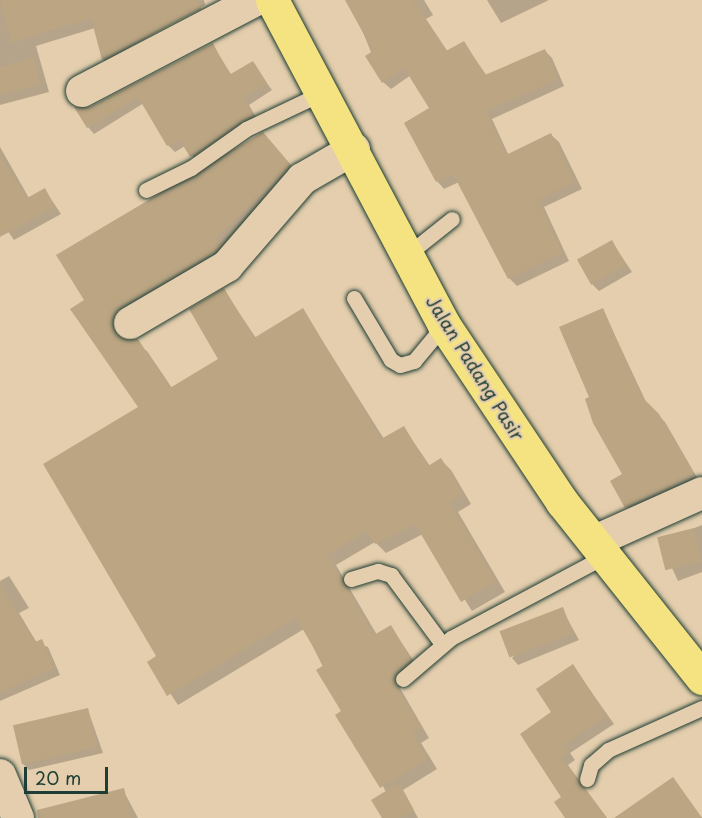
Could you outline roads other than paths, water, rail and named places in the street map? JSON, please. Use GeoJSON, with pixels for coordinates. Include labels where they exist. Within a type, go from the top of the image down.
{"type":"FeatureCollection","features":[{"type":"Feature","properties":{"kind":"highway","name":"Jalan Padang Pasir"},"geometry":{"type":"LineString","coordinates":[[272,0],[324,92],[444,325],[562,502],[601,548],[702,678]]}},
{"type":"Feature","properties":{"kind":"street"},"geometry":{"type":"LineString","coordinates":[[79,80],[133,47],[140,61],[256,0]]}},
{"type":"Feature","properties":{"kind":"street"},"geometry":{"type":"LineString","coordinates":[[130,323],[227,266],[302,179],[354,149]]}},
{"type":"Feature","properties":{"kind":"street"},"geometry":{"type":"LineString","coordinates":[[601,548],[702,494]]}},
{"type":"Feature","properties":{"kind":"street"},"geometry":{"type":"LineString","coordinates":[[0,775],[18,818]]}},
{"type":"Feature","properties":{"kind":"lane"},"geometry":{"type":"LineString","coordinates":[[146,190],[191,168],[261,120],[324,92]]}},
{"type":"Feature","properties":{"kind":"lane"},"geometry":{"type":"LineString","coordinates":[[408,254],[427,245],[452,219]]}},
{"type":"Feature","properties":{"kind":"lane"},"geometry":{"type":"LineString","coordinates":[[354,298],[391,360],[400,365],[414,361],[444,325]]}},
{"type":"Feature","properties":{"kind":"lane"},"geometry":{"type":"LineString","coordinates":[[403,679],[442,644],[601,548]]}},
{"type":"Feature","properties":{"kind":"lane"},"geometry":{"type":"LineString","coordinates":[[351,579],[378,571],[391,574],[442,644]]}},
{"type":"Feature","properties":{"kind":"lane"},"geometry":{"type":"LineString","coordinates":[[586,779],[591,765],[608,750],[702,708]]}}]}
